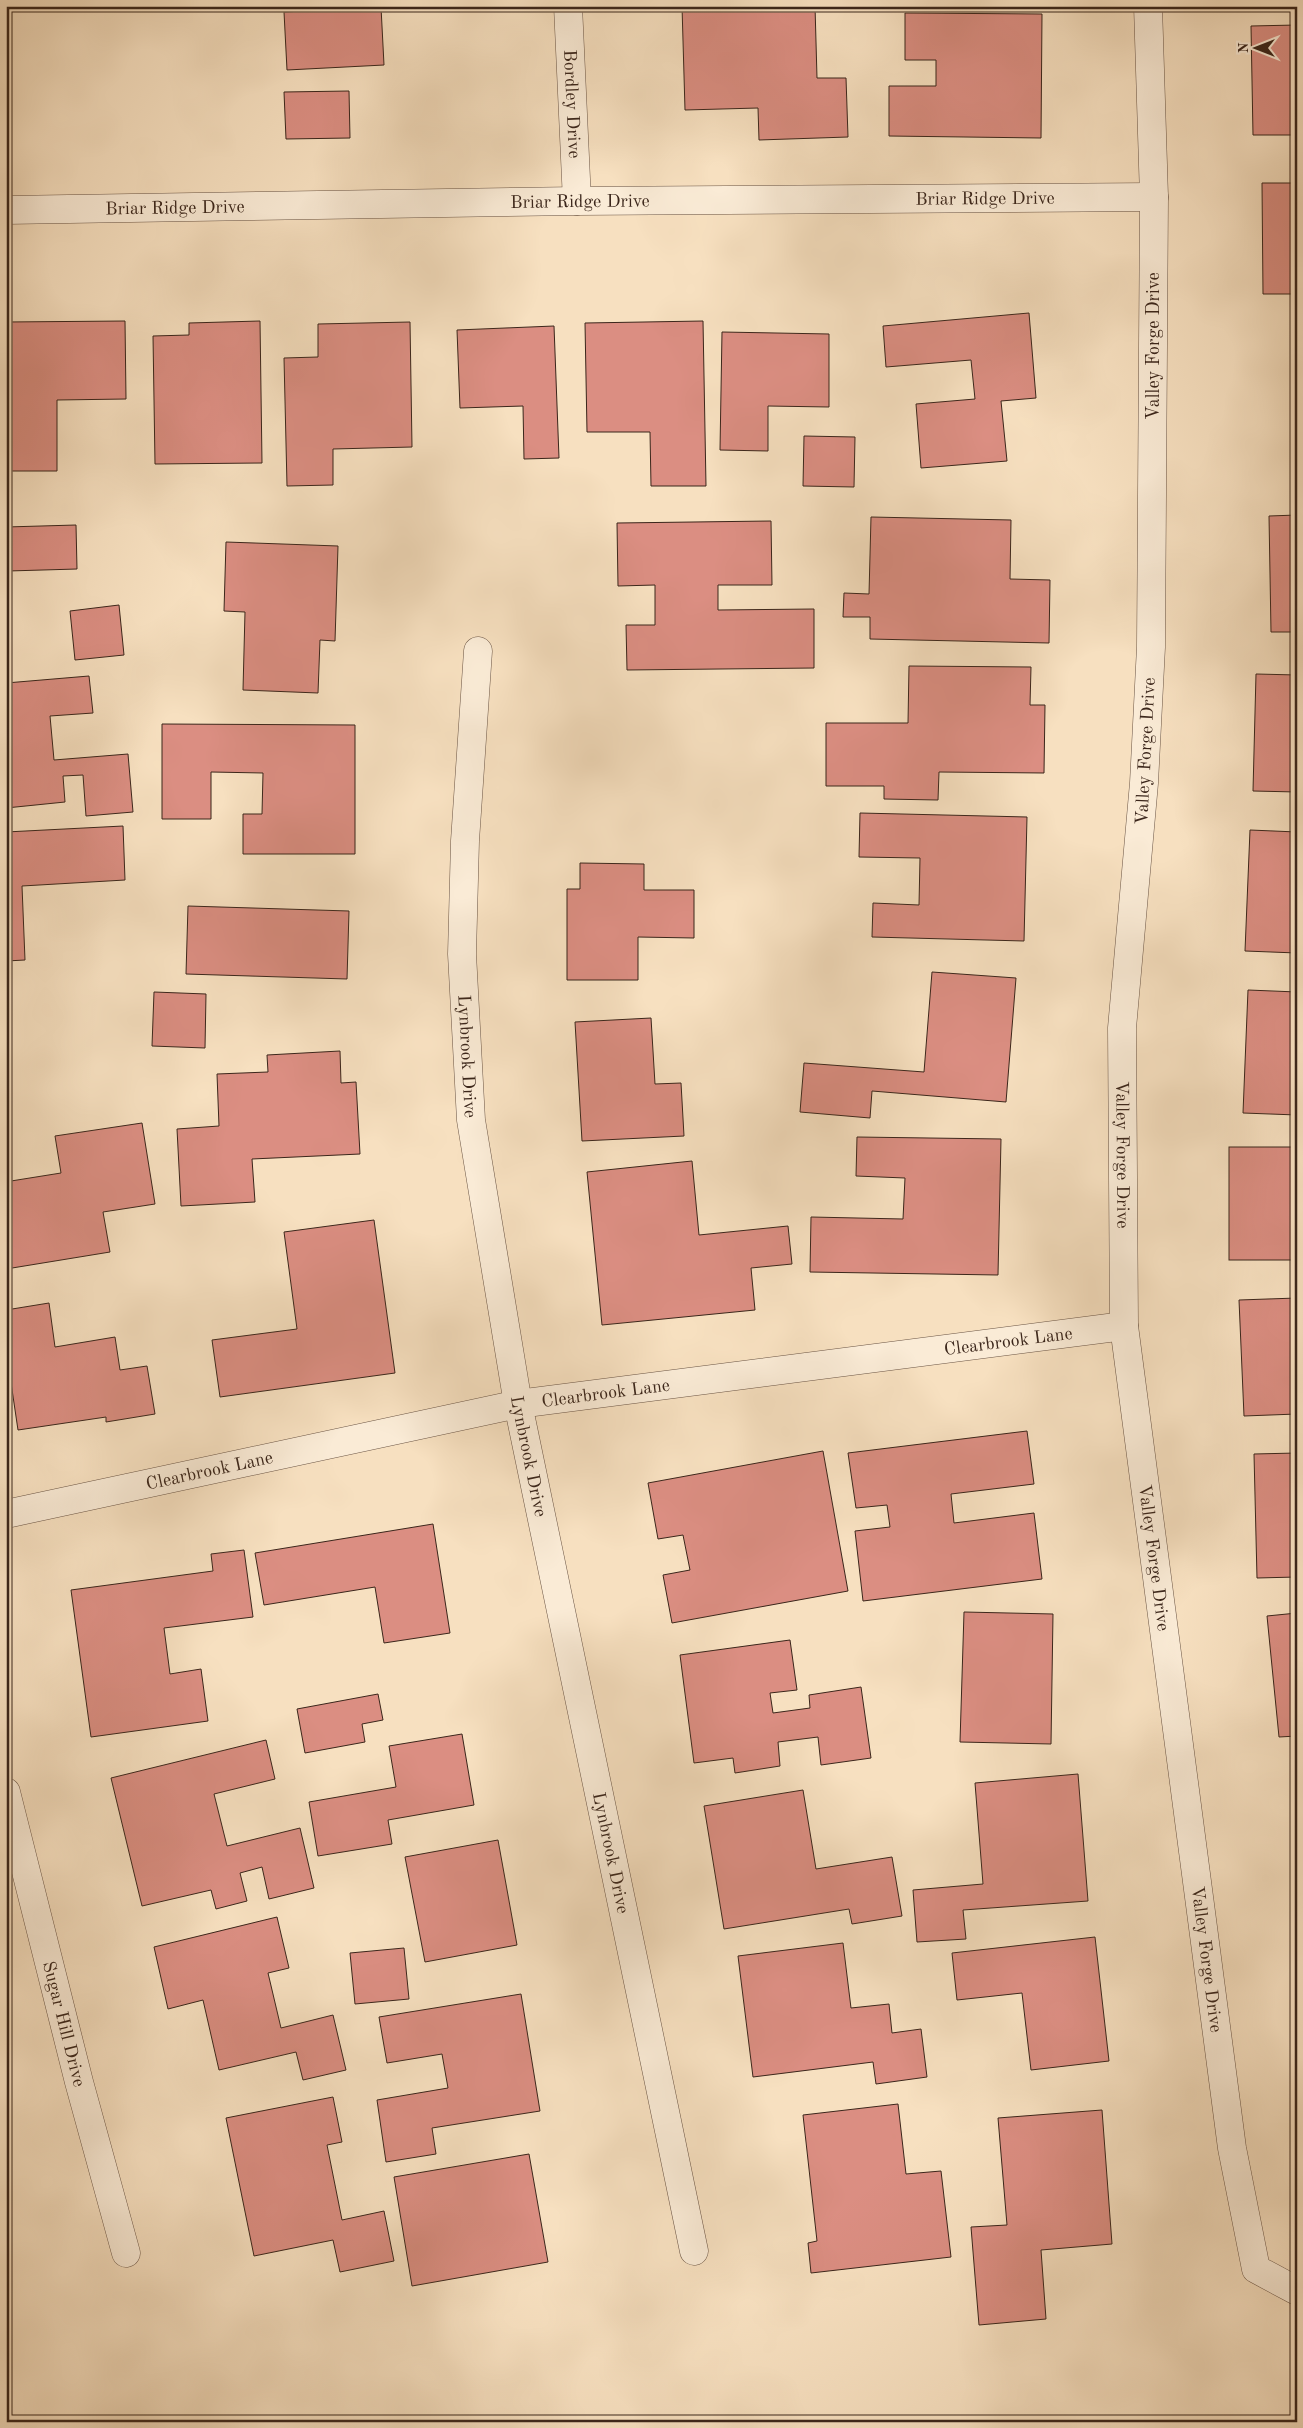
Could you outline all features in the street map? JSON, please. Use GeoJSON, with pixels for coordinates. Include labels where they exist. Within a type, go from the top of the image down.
{"type":"FeatureCollection","features":[{"type":"Feature","properties":{"kind":"street","name":"Bordley Drive"},"geometry":{"type":"LineString","coordinates":[[568,6],[577,201]]}},
{"type":"Feature","properties":{"kind":"street","name":"Valley Forge Drive"},"geometry":{"type":"LineString","coordinates":[[1148,6],[1154,197],[1151,647],[1144,783],[1122,1028],[1124,1326],[1232,2148],[1256,2268],[1288,2286]]}},
{"type":"Feature","properties":{"kind":"street","name":"Briar Ridge Drive"},"geometry":{"type":"LineString","coordinates":[[6,210],[577,201],[1154,197]]}},
{"type":"Feature","properties":{"kind":"street","name":"Lynbrook Drive"},"geometry":{"type":"LineString","coordinates":[[478,651],[465,842],[462,954],[471,1120],[518,1404],[694,2251]]}},
{"type":"Feature","properties":{"kind":"street","name":"Clearbrook Lane"},"geometry":{"type":"LineString","coordinates":[[6,1514],[518,1404],[1124,1326]]}},
{"type":"Feature","properties":{"kind":"street","name":"Sugar Hill Drive"},"geometry":{"type":"LineString","coordinates":[[6,1792],[79,2082],[126,2253]]}},
{"type":"Feature","properties":{"kind":"building"},"geometry":{"type":"Polygon","coordinates":[[[682,6],[815,6],[817,78],[846,78],[848,137],[759,140],[758,108],[685,110],[682,6]]]}},
{"type":"Feature","properties":{"kind":"building"},"geometry":{"type":"Polygon","coordinates":[[[381,7],[384,65],[287,70],[284,12],[381,7]]]}},
{"type":"Feature","properties":{"kind":"building"},"geometry":{"type":"Polygon","coordinates":[[[905,13],[1042,14],[1041,138],[889,136],[889,86],[936,86],[936,60],[905,60],[905,13]]]}},
{"type":"Feature","properties":{"kind":"building"},"geometry":{"type":"Polygon","coordinates":[[[1297,25],[1297,135],[1253,135],[1251,26],[1297,25]]]}},
{"type":"Feature","properties":{"kind":"building"},"geometry":{"type":"Polygon","coordinates":[[[349,91],[350,138],[286,139],[284,92],[349,91]]]}},
{"type":"Feature","properties":{"kind":"building"},"geometry":{"type":"Polygon","coordinates":[[[1262,183],[1297,183],[1297,294],[1263,294],[1262,183]]]}},
{"type":"Feature","properties":{"kind":"building"},"geometry":{"type":"Polygon","coordinates":[[[1029,313],[1036,398],[1001,401],[1007,461],[921,468],[916,404],[975,399],[971,360],[886,367],[883,326],[1029,313]]]}},
{"type":"Feature","properties":{"kind":"building"},"geometry":{"type":"Polygon","coordinates":[[[125,321],[126,399],[57,400],[57,471],[8,471],[6,494],[6,322],[125,321]]]}},
{"type":"Feature","properties":{"kind":"building"},"geometry":{"type":"Polygon","coordinates":[[[260,321],[262,463],[155,464],[153,336],[189,335],[189,323],[260,321]]]}},
{"type":"Feature","properties":{"kind":"building"},"geometry":{"type":"Polygon","coordinates":[[[703,321],[706,486],[651,486],[650,432],[587,432],[585,323],[703,321]]]}},
{"type":"Feature","properties":{"kind":"building"},"geometry":{"type":"Polygon","coordinates":[[[410,322],[412,447],[333,449],[333,485],[287,486],[284,358],[318,357],[318,324],[410,322]]]}},
{"type":"Feature","properties":{"kind":"building"},"geometry":{"type":"Polygon","coordinates":[[[554,326],[559,458],[524,459],[523,406],[460,408],[457,330],[554,326]]]}},
{"type":"Feature","properties":{"kind":"building"},"geometry":{"type":"Polygon","coordinates":[[[722,332],[829,334],[829,407],[768,406],[768,451],[720,450],[722,332]]]}},
{"type":"Feature","properties":{"kind":"building"},"geometry":{"type":"Polygon","coordinates":[[[804,436],[855,437],[854,487],[803,486],[804,436]]]}},
{"type":"Feature","properties":{"kind":"building"},"geometry":{"type":"Polygon","coordinates":[[[1297,515],[1297,632],[1271,632],[1269,516],[1297,515]]]}},
{"type":"Feature","properties":{"kind":"building"},"geometry":{"type":"Polygon","coordinates":[[[871,517],[1011,520],[1010,579],[1050,580],[1049,643],[870,639],[870,617],[843,617],[844,593],[869,594],[871,517]]]}},
{"type":"Feature","properties":{"kind":"building"},"geometry":{"type":"Polygon","coordinates":[[[771,521],[772,585],[718,585],[718,610],[814,609],[814,668],[627,670],[626,625],[655,625],[655,585],[618,586],[617,523],[771,521]]]}},
{"type":"Feature","properties":{"kind":"building"},"geometry":{"type":"Polygon","coordinates":[[[76,525],[77,569],[8,571],[10,651],[6,652],[6,527],[76,525]]]}},
{"type":"Feature","properties":{"kind":"building"},"geometry":{"type":"Polygon","coordinates":[[[226,542],[338,546],[335,641],[320,640],[318,693],[243,690],[245,612],[224,611],[226,542]]]}},
{"type":"Feature","properties":{"kind":"building"},"geometry":{"type":"Polygon","coordinates":[[[119,605],[124,655],[75,660],[70,611],[119,605]]]}},
{"type":"Feature","properties":{"kind":"building"},"geometry":{"type":"Polygon","coordinates":[[[909,666],[1031,667],[1030,705],[1045,705],[1044,773],[939,772],[938,800],[884,799],[884,786],[826,786],[826,723],[908,723],[909,666]]]}},
{"type":"Feature","properties":{"kind":"building"},"geometry":{"type":"Polygon","coordinates":[[[1256,674],[1297,675],[1297,792],[1253,791],[1256,674]]]}},
{"type":"Feature","properties":{"kind":"building"},"geometry":{"type":"Polygon","coordinates":[[[89,676],[93,713],[50,716],[54,760],[128,754],[133,812],[86,816],[83,775],[63,776],[65,802],[6,808],[6,683],[89,676]]]}},
{"type":"Feature","properties":{"kind":"building"},"geometry":{"type":"Polygon","coordinates":[[[162,724],[355,725],[355,854],[243,854],[243,814],[262,814],[263,773],[211,772],[211,819],[162,819],[162,724]]]}},
{"type":"Feature","properties":{"kind":"building"},"geometry":{"type":"Polygon","coordinates":[[[860,813],[1027,817],[1024,941],[872,937],[873,903],[919,905],[920,858],[859,857],[860,813]]]}},
{"type":"Feature","properties":{"kind":"building"},"geometry":{"type":"Polygon","coordinates":[[[123,826],[125,880],[22,886],[25,960],[6,961],[6,832],[123,826]]]}},
{"type":"Feature","properties":{"kind":"building"},"geometry":{"type":"Polygon","coordinates":[[[1250,830],[1297,832],[1297,953],[1245,951],[1250,830]]]}},
{"type":"Feature","properties":{"kind":"building"},"geometry":{"type":"Polygon","coordinates":[[[580,863],[644,864],[644,890],[694,890],[694,938],[638,937],[638,980],[567,980],[567,889],[580,889],[580,863]]]}},
{"type":"Feature","properties":{"kind":"building"},"geometry":{"type":"Polygon","coordinates":[[[188,906],[349,911],[347,979],[186,974],[188,906]]]}},
{"type":"Feature","properties":{"kind":"building"},"geometry":{"type":"Polygon","coordinates":[[[932,972],[1016,978],[1006,1102],[872,1091],[870,1118],[800,1112],[804,1063],[924,1072],[932,972]]]}},
{"type":"Feature","properties":{"kind":"building"},"geometry":{"type":"Polygon","coordinates":[[[1248,990],[1297,992],[1297,1115],[1243,1113],[1248,990]]]}},
{"type":"Feature","properties":{"kind":"building"},"geometry":{"type":"Polygon","coordinates":[[[154,992],[206,994],[205,1048],[152,1046],[154,992]]]}},
{"type":"Feature","properties":{"kind":"building"},"geometry":{"type":"Polygon","coordinates":[[[651,1018],[655,1084],[681,1083],[684,1136],[582,1141],[575,1022],[651,1018]]]}},
{"type":"Feature","properties":{"kind":"building"},"geometry":{"type":"Polygon","coordinates":[[[340,1051],[341,1083],[356,1082],[360,1154],[252,1159],[255,1202],[181,1206],[177,1129],[219,1126],[217,1074],[268,1072],[267,1055],[340,1051]]]}},
{"type":"Feature","properties":{"kind":"building"},"geometry":{"type":"Polygon","coordinates":[[[142,1123],[155,1204],[103,1212],[110,1252],[6,1269],[6,1164],[8,1163],[11,1181],[61,1173],[55,1136],[142,1123]]]}},
{"type":"Feature","properties":{"kind":"building"},"geometry":{"type":"Polygon","coordinates":[[[857,1137],[1001,1139],[998,1275],[810,1272],[811,1217],[903,1219],[905,1178],[856,1176],[857,1137]]]}},
{"type":"Feature","properties":{"kind":"building"},"geometry":{"type":"Polygon","coordinates":[[[1229,1147],[1297,1147],[1297,1260],[1229,1260],[1229,1147]]]}},
{"type":"Feature","properties":{"kind":"building"},"geometry":{"type":"Polygon","coordinates":[[[692,1161],[699,1235],[788,1226],[792,1264],[751,1268],[755,1310],[602,1325],[587,1172],[692,1161]]]}},
{"type":"Feature","properties":{"kind":"building"},"geometry":{"type":"Polygon","coordinates":[[[374,1220],[395,1373],[220,1397],[212,1340],[297,1329],[284,1232],[374,1220]]]}},
{"type":"Feature","properties":{"kind":"building"},"geometry":{"type":"Polygon","coordinates":[[[1297,1298],[1297,1414],[1244,1416],[1239,1300],[1297,1298]]]}},
{"type":"Feature","properties":{"kind":"building"},"geometry":{"type":"Polygon","coordinates":[[[49,1303],[55,1347],[115,1337],[120,1370],[147,1366],[155,1414],[106,1422],[106,1417],[18,1430],[6,1349],[6,1310],[49,1303]]]}},
{"type":"Feature","properties":{"kind":"building"},"geometry":{"type":"Polygon","coordinates":[[[1027,1431],[1034,1484],[951,1494],[954,1523],[1034,1513],[1042,1579],[863,1601],[855,1531],[890,1527],[887,1505],[856,1508],[848,1453],[1027,1431]]]}},
{"type":"Feature","properties":{"kind":"building"},"geometry":{"type":"Polygon","coordinates":[[[823,1451],[848,1591],[672,1623],[663,1575],[690,1570],[683,1535],[658,1539],[648,1483],[823,1451]]]}},
{"type":"Feature","properties":{"kind":"building"},"geometry":{"type":"Polygon","coordinates":[[[1297,1453],[1297,1577],[1257,1578],[1254,1454],[1297,1453]]]}},
{"type":"Feature","properties":{"kind":"building"},"geometry":{"type":"Polygon","coordinates":[[[433,1524],[450,1633],[384,1643],[375,1587],[264,1605],[255,1553],[433,1524]]]}},
{"type":"Feature","properties":{"kind":"building"},"geometry":{"type":"Polygon","coordinates":[[[244,1550],[253,1617],[164,1628],[170,1674],[201,1669],[208,1721],[91,1737],[71,1590],[213,1571],[211,1554],[244,1550]]]}},
{"type":"Feature","properties":{"kind":"building"},"geometry":{"type":"Polygon","coordinates":[[[964,1612],[1053,1614],[1051,1744],[960,1742],[964,1612]]]}},
{"type":"Feature","properties":{"kind":"building"},"geometry":{"type":"Polygon","coordinates":[[[1297,1613],[1297,1736],[1279,1737],[1267,1616],[1297,1613]]]}},
{"type":"Feature","properties":{"kind":"building"},"geometry":{"type":"Polygon","coordinates":[[[790,1640],[797,1690],[770,1693],[773,1713],[810,1708],[809,1695],[861,1687],[871,1758],[821,1765],[818,1737],[778,1742],[780,1766],[735,1773],[733,1758],[694,1763],[680,1655],[790,1640]]]}},
{"type":"Feature","properties":{"kind":"building"},"geometry":{"type":"Polygon","coordinates":[[[378,1694],[383,1720],[362,1724],[365,1742],[305,1753],[297,1709],[378,1694]]]}},
{"type":"Feature","properties":{"kind":"building"},"geometry":{"type":"Polygon","coordinates":[[[462,1734],[474,1805],[388,1820],[392,1844],[318,1856],[309,1802],[396,1787],[389,1746],[462,1734]]]}},
{"type":"Feature","properties":{"kind":"building"},"geometry":{"type":"Polygon","coordinates":[[[266,1740],[275,1779],[214,1794],[227,1846],[300,1828],[314,1888],[269,1899],[262,1867],[240,1873],[247,1901],[216,1909],[211,1890],[142,1906],[111,1778],[266,1740]]]}},
{"type":"Feature","properties":{"kind":"building"},"geometry":{"type":"Polygon","coordinates":[[[1078,1774],[1088,1901],[963,1910],[966,1939],[917,1942],[913,1890],[983,1884],[975,1783],[1078,1774]]]}},
{"type":"Feature","properties":{"kind":"building"},"geometry":{"type":"Polygon","coordinates":[[[803,1790],[816,1869],[892,1857],[902,1916],[852,1924],[849,1909],[724,1929],[704,1806],[803,1790]]]}},
{"type":"Feature","properties":{"kind":"building"},"geometry":{"type":"Polygon","coordinates":[[[498,1840],[517,1945],[425,1962],[405,1857],[498,1840]]]}},
{"type":"Feature","properties":{"kind":"building"},"geometry":{"type":"Polygon","coordinates":[[[277,1917],[289,1968],[268,1973],[281,2028],[333,2015],[346,2070],[303,2080],[296,2052],[219,2070],[203,2000],[168,2009],[154,1947],[277,1917]]]}},
{"type":"Feature","properties":{"kind":"building"},"geometry":{"type":"Polygon","coordinates":[[[1095,1937],[1109,2061],[1031,2070],[1022,1993],[957,2000],[952,1953],[1095,1937]]]}},
{"type":"Feature","properties":{"kind":"building"},"geometry":{"type":"Polygon","coordinates":[[[843,1943],[851,2008],[889,2004],[892,2033],[921,2029],[927,2077],[876,2084],[873,2062],[753,2077],[738,1956],[843,1943]]]}},
{"type":"Feature","properties":{"kind":"building"},"geometry":{"type":"Polygon","coordinates":[[[404,1948],[409,1999],[355,2004],[350,1953],[404,1948]]]}},
{"type":"Feature","properties":{"kind":"building"},"geometry":{"type":"Polygon","coordinates":[[[521,1994],[540,2111],[432,2128],[436,2154],[386,2162],[377,2100],[448,2088],[442,2054],[387,2063],[379,2017],[521,1994]]]}},
{"type":"Feature","properties":{"kind":"building"},"geometry":{"type":"Polygon","coordinates":[[[333,2097],[342,2142],[327,2145],[342,2220],[384,2211],[394,2261],[340,2272],[333,2240],[254,2256],[226,2118],[333,2097]]]}},
{"type":"Feature","properties":{"kind":"building"},"geometry":{"type":"Polygon","coordinates":[[[898,2104],[906,2174],[941,2171],[951,2257],[811,2273],[808,2243],[817,2241],[803,2115],[898,2104]]]}},
{"type":"Feature","properties":{"kind":"building"},"geometry":{"type":"Polygon","coordinates":[[[1102,2110],[1112,2244],[1041,2250],[1046,2319],[979,2325],[971,2227],[1007,2225],[998,2118],[1102,2110]]]}},
{"type":"Feature","properties":{"kind":"building"},"geometry":{"type":"Polygon","coordinates":[[[529,2154],[548,2262],[412,2286],[394,2177],[529,2154]]]}}]}
